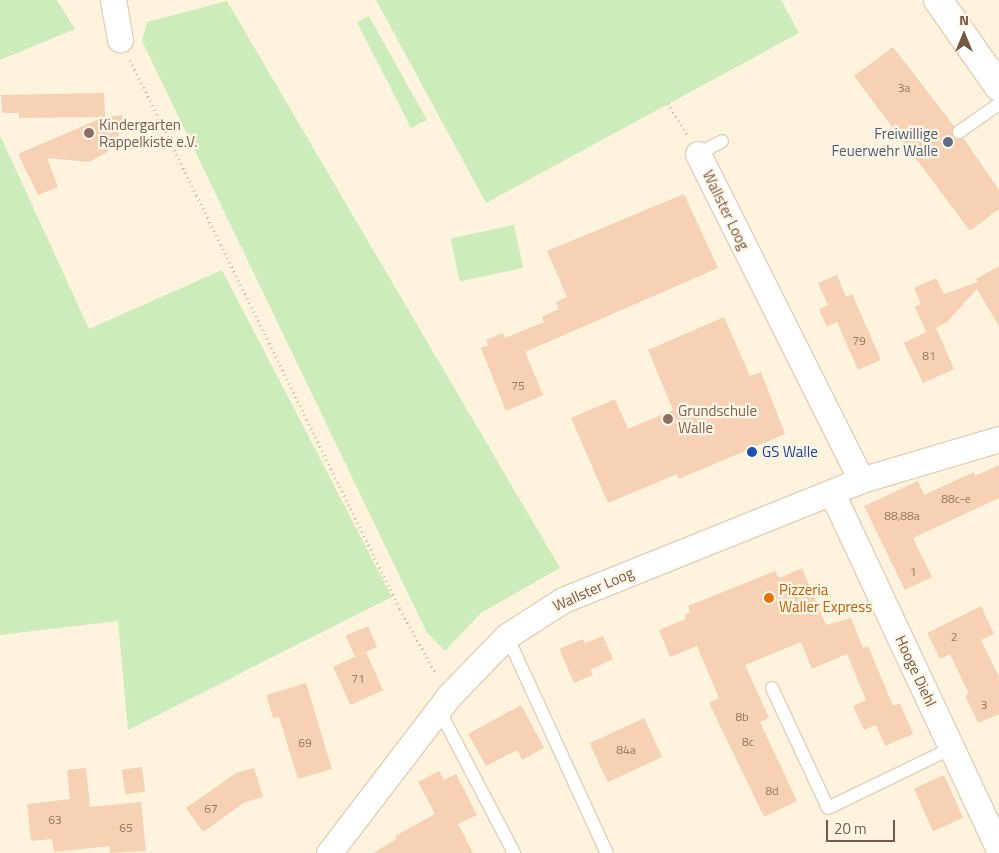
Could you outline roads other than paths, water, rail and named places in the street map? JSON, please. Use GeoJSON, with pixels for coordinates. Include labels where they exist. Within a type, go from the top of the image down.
{"type":"FeatureCollection","features":[{"type":"Feature","properties":{"kind":"street"},"geometry":{"type":"LineString","coordinates":[[113,0],[120,39]]}},
{"type":"Feature","properties":{"kind":"street"},"geometry":{"type":"LineString","coordinates":[[938,0],[999,87]]}},
{"type":"Feature","properties":{"kind":"street","name":"Wallster Loog"},"geometry":{"type":"LineString","coordinates":[[698,154],[861,480]]}},
{"type":"Feature","properties":{"kind":"street","name":"Wallster Loog"},"geometry":{"type":"LineString","coordinates":[[329,853],[443,702],[508,636],[563,600],[861,480],[999,439]]}},
{"type":"Feature","properties":{"kind":"street","name":"Hooge Diehl"},"geometry":{"type":"LineString","coordinates":[[832,492],[999,849]]}},
{"type":"Feature","properties":{"kind":"lane"},"geometry":{"type":"LineString","coordinates":[[959,132],[999,104]]}},
{"type":"Feature","properties":{"kind":"lane"},"geometry":{"type":"LineString","coordinates":[[698,154],[722,141]]}},
{"type":"Feature","properties":{"kind":"lane"},"geometry":{"type":"LineString","coordinates":[[508,636],[607,853]]}},
{"type":"Feature","properties":{"kind":"lane"},"geometry":{"type":"LineString","coordinates":[[772,688],[828,808],[952,748]]}},
{"type":"Feature","properties":{"kind":"lane"},"geometry":{"type":"LineString","coordinates":[[443,702],[514,853]]}},
{"type":"Feature","properties":{"kind":"place","name":"Kindergarten Rappelkiste e.V."},"geometry":{"type":"Point","coordinates":[89,133]}},
{"type":"Feature","properties":{"kind":"place","name":"Freiwillige Feuerwehr Walle"},"geometry":{"type":"Point","coordinates":[948,142]}},
{"type":"Feature","properties":{"kind":"place","name":"Grundschule Walle"},"geometry":{"type":"Point","coordinates":[668,419]}},
{"type":"Feature","properties":{"kind":"place","name":"GS Walle"},"geometry":{"type":"Point","coordinates":[752,452]}},
{"type":"Feature","properties":{"kind":"place","name":"Pizzeria Waller Express"},"geometry":{"type":"Point","coordinates":[769,598]}}]}
